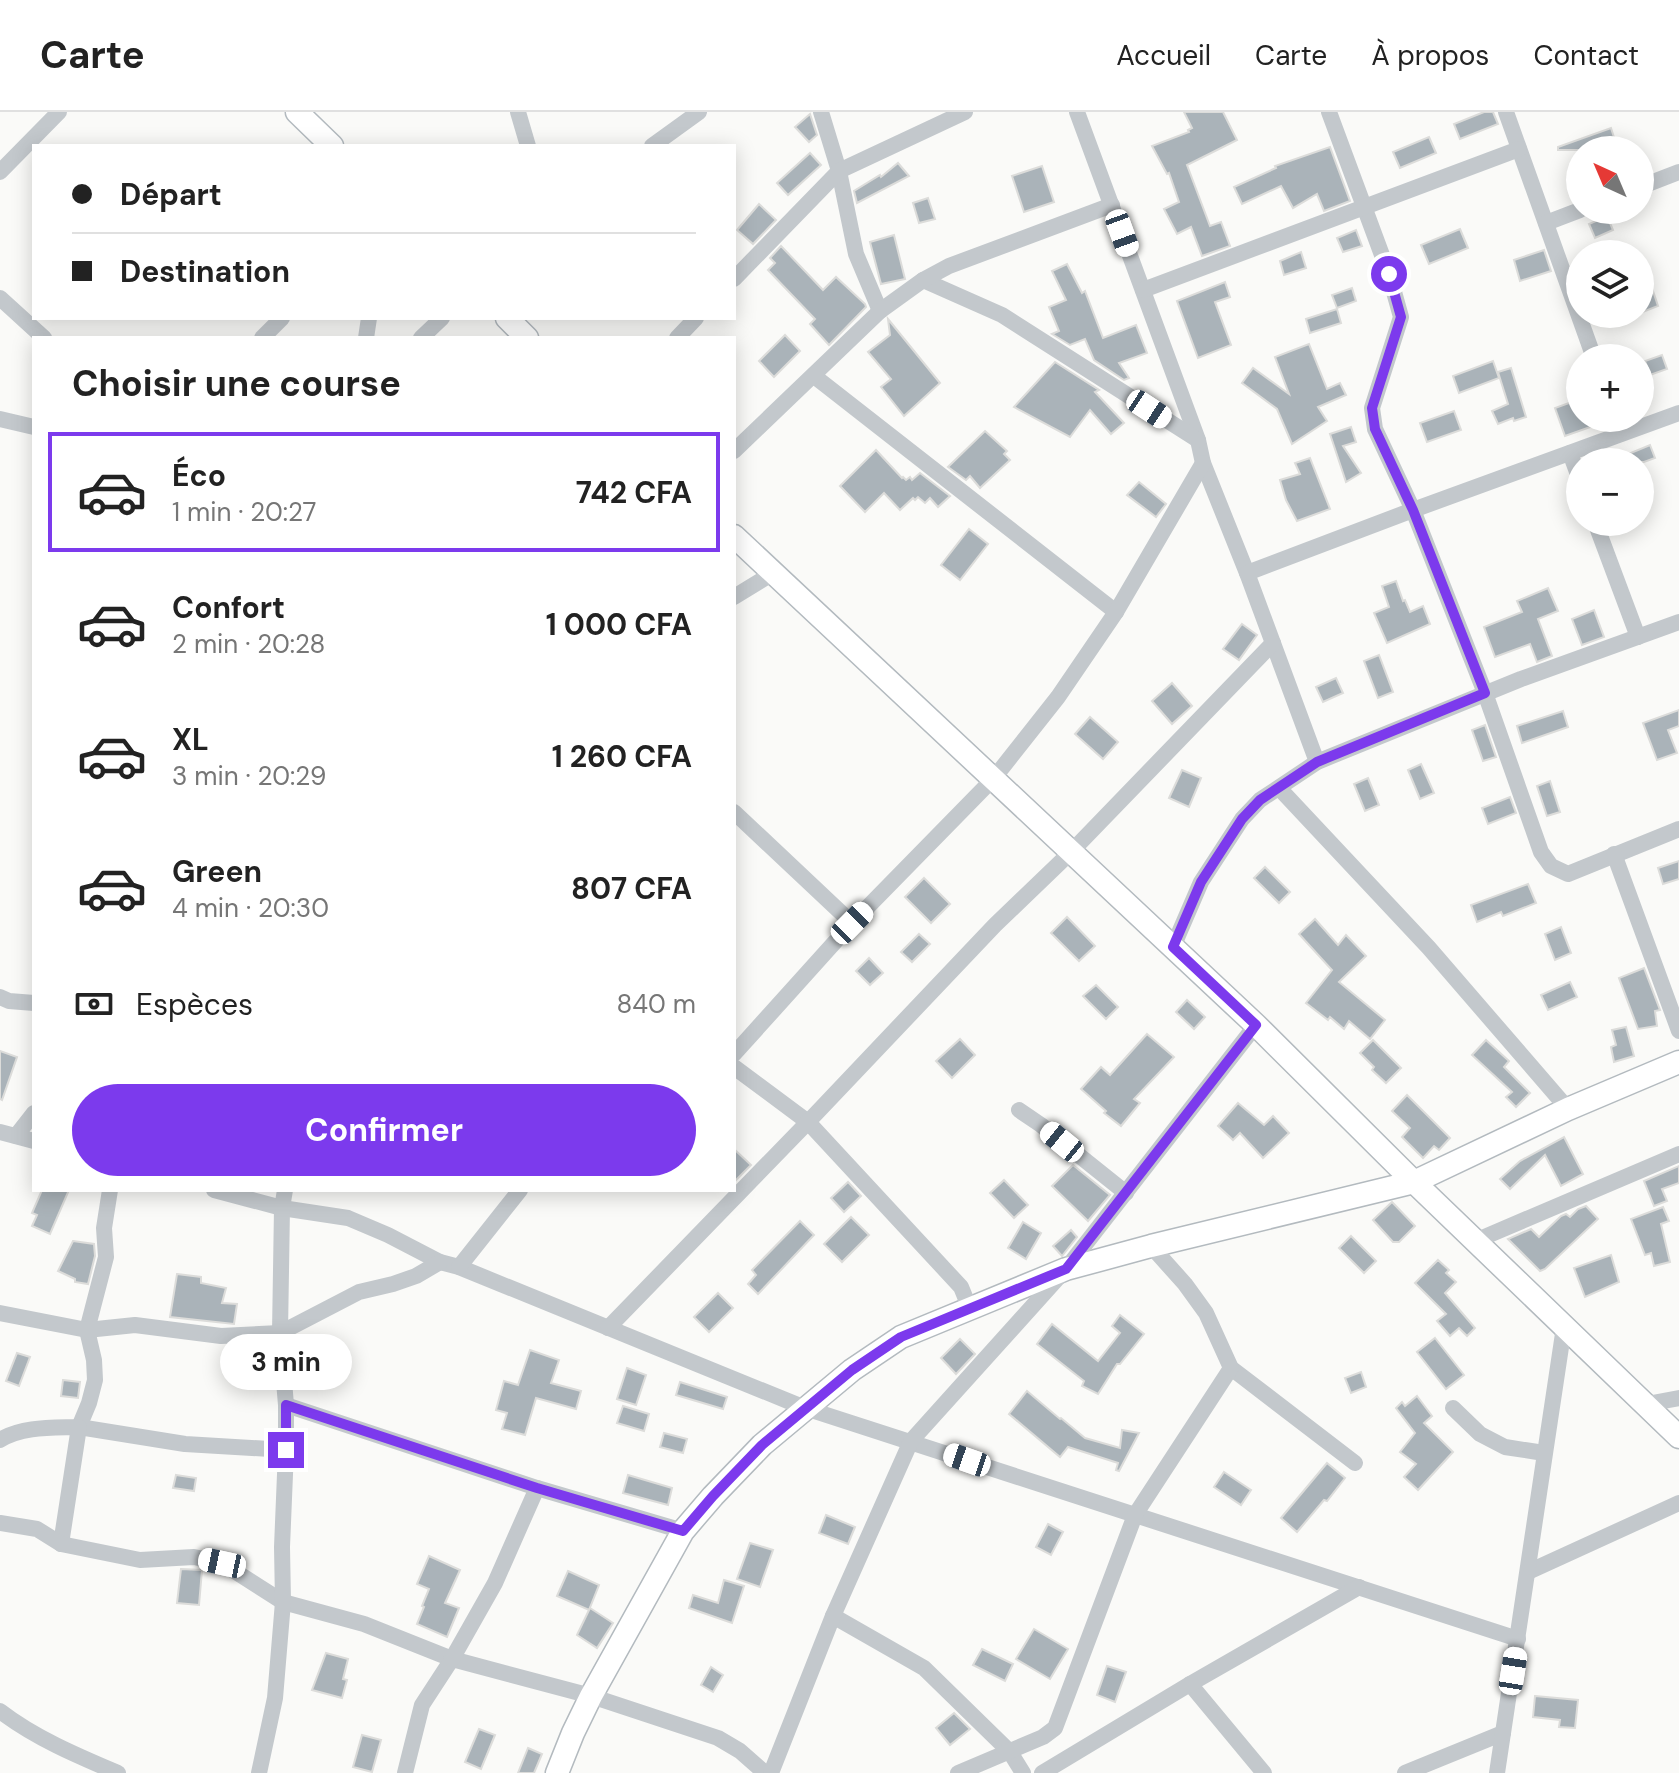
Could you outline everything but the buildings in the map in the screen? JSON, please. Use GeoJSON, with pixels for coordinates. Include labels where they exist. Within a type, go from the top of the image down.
{"type":"FeatureCollection","features":[{"type":"Feature","properties":{"kind":"street"},"geometry":{"type":"LineString","coordinates":[[0,172],[59,112]]}},
{"type":"Feature","properties":{"kind":"street"},"geometry":{"type":"LineString","coordinates":[[297,112],[330,144]]}},
{"type":"Feature","properties":{"kind":"street"},"geometry":{"type":"LineString","coordinates":[[518,112],[527,144]]}},
{"type":"Feature","properties":{"kind":"street"},"geometry":{"type":"LineString","coordinates":[[655,144],[699,112]]}},
{"type":"Feature","properties":{"kind":"street"},"geometry":{"type":"LineString","coordinates":[[821,112],[839,171],[856,254],[880,311]]}},
{"type":"Feature","properties":{"kind":"street"},"geometry":{"type":"LineString","coordinates":[[736,277],[839,171],[965,112]]}},
{"type":"Feature","properties":{"kind":"street"},"geometry":{"type":"LineString","coordinates":[[1077,112],[1198,440],[1203,463],[1317,762]]}},
{"type":"Feature","properties":{"kind":"street"},"geometry":{"type":"LineString","coordinates":[[1329,112],[1393,285],[1401,317],[1372,408],[1375,429],[1413,510],[1485,693],[1541,852],[1551,866],[1568,874],[1679,829]]}},
{"type":"Feature","properties":{"kind":"street"},"geometry":{"type":"LineString","coordinates":[[1506,112],[1589,344]]}},
{"type":"Feature","properties":{"kind":"street"},"geometry":{"type":"LineString","coordinates":[[1143,290],[1519,149]]}},
{"type":"Feature","properties":{"kind":"street"},"geometry":{"type":"LineString","coordinates":[[1654,182],[1679,172]]}},
{"type":"Feature","properties":{"kind":"street"},"geometry":{"type":"LineString","coordinates":[[736,449],[880,311],[923,280],[949,266],[1112,205]]}},
{"type":"Feature","properties":{"kind":"street"},"geometry":{"type":"LineString","coordinates":[[1546,223],[1566,215]]}},
{"type":"Feature","properties":{"kind":"street"},"geometry":{"type":"LineString","coordinates":[[923,280],[1002,315],[1198,440]]}},
{"type":"Feature","properties":{"kind":"street"},"geometry":{"type":"LineString","coordinates":[[0,298],[42,336]]}},
{"type":"Feature","properties":{"kind":"street"},"geometry":{"type":"LineString","coordinates":[[264,336],[280,320]]}},
{"type":"Feature","properties":{"kind":"street"},"geometry":{"type":"LineString","coordinates":[[423,336],[440,320]]}},
{"type":"Feature","properties":{"kind":"street"},"geometry":{"type":"LineString","coordinates":[[509,320],[525,336]]}},
{"type":"Feature","properties":{"kind":"street"},"geometry":{"type":"LineString","coordinates":[[679,336],[694,320]]}},
{"type":"Feature","properties":{"kind":"street"},"geometry":{"type":"LineString","coordinates":[[814,376],[1116,612]]}},
{"type":"Feature","properties":{"kind":"street"},"geometry":{"type":"LineString","coordinates":[[1654,418],[1679,413]]}},
{"type":"Feature","properties":{"kind":"street"},"geometry":{"type":"LineString","coordinates":[[0,419],[32,427]]}},
{"type":"Feature","properties":{"kind":"street"},"geometry":{"type":"LineString","coordinates":[[1579,448],[1607,432]]}},
{"type":"Feature","properties":{"kind":"street"},"geometry":{"type":"LineString","coordinates":[[1247,573],[1566,454]]}},
{"type":"Feature","properties":{"kind":"street"},"geometry":{"type":"LineString","coordinates":[[736,1052],[852,923],[994,778],[1058,697],[1116,612],[1203,463]]}},
{"type":"Feature","properties":{"kind":"street"},"geometry":{"type":"LineString","coordinates":[[1600,536],[1638,637]]}},
{"type":"Feature","properties":{"kind":"street"},"geometry":{"type":"LineString","coordinates":[[736,538],[1256,1025],[1679,1437]]}},
{"type":"Feature","properties":{"kind":"street"},"geometry":{"type":"LineString","coordinates":[[736,596],[773,573]]}},
{"type":"Feature","properties":{"kind":"street"},"geometry":{"type":"LineString","coordinates":[[1173,947],[1201,882],[1242,819],[1260,800],[1317,762],[1485,693],[1679,622]]}},
{"type":"Feature","properties":{"kind":"street"},"geometry":{"type":"LineString","coordinates":[[608,1328],[995,925],[1071,852],[1273,643]]}},
{"type":"Feature","properties":{"kind":"street"},"geometry":{"type":"LineString","coordinates":[[1279,788],[1429,948],[1568,1109]]}},
{"type":"Feature","properties":{"kind":"street"},"geometry":{"type":"LineString","coordinates":[[736,814],[852,923]]}},
{"type":"Feature","properties":{"kind":"street"},"geometry":{"type":"LineString","coordinates":[[1614,854],[1679,1031]]}},
{"type":"Feature","properties":{"kind":"street"},"geometry":{"type":"LineString","coordinates":[[0,997],[32,1003]]}},
{"type":"Feature","properties":{"kind":"street"},"geometry":{"type":"LineString","coordinates":[[771,1773],[833,1616],[911,1441],[1066,1269],[1256,1025]]}},
{"type":"Feature","properties":{"kind":"street"},"geometry":{"type":"LineString","coordinates":[[557,1773],[591,1696],[683,1531],[762,1445],[852,1370],[901,1337],[1066,1269],[1414,1182],[1568,1109],[1679,1062]]}},
{"type":"Feature","properties":{"kind":"street"},"geometry":{"type":"LineString","coordinates":[[736,1068],[808,1122],[961,1287],[970,1309]]}},
{"type":"Feature","properties":{"kind":"street"},"geometry":{"type":"LineString","coordinates":[[1019,1110],[1126,1193]]}},
{"type":"Feature","properties":{"kind":"street"},"geometry":{"type":"LineString","coordinates":[[8,1134],[32,1115]]}},
{"type":"Feature","properties":{"kind":"street"},"geometry":{"type":"LineString","coordinates":[[8,1134],[32,1140]]}},
{"type":"Feature","properties":{"kind":"street"},"geometry":{"type":"LineString","coordinates":[[1475,1241],[1679,1154]]}},
{"type":"Feature","properties":{"kind":"street"},"geometry":{"type":"LineString","coordinates":[[61,1544],[79,1427],[95,1380],[87,1330],[106,1257],[104,1228],[110,1192]]}},
{"type":"Feature","properties":{"kind":"street"},"geometry":{"type":"LineString","coordinates":[[222,1192],[282,1208],[348,1218],[440,1262],[459,1267],[805,1408],[1518,1639]]}},
{"type":"Feature","properties":{"kind":"street"},"geometry":{"type":"LineString","coordinates":[[259,1773],[275,1698],[283,1602],[286,1405],[280,1333],[285,1192]]}},
{"type":"Feature","properties":{"kind":"street"},"geometry":{"type":"LineString","coordinates":[[459,1267],[518,1192]]}},
{"type":"Feature","properties":{"kind":"street"},"geometry":{"type":"LineString","coordinates":[[1151,1246],[1206,1313],[1231,1368],[1355,1463]]}},
{"type":"Feature","properties":{"kind":"street"},"geometry":{"type":"LineString","coordinates":[[2,1319],[87,1330],[135,1325],[221,1336],[280,1333],[359,1292],[416,1276],[440,1262]]}},
{"type":"Feature","properties":{"kind":"street"},"geometry":{"type":"LineString","coordinates":[[1497,1773],[1564,1327]]}},
{"type":"Feature","properties":{"kind":"street"},"geometry":{"type":"LineString","coordinates":[[958,1773],[1043,1737],[1055,1728],[1135,1515],[1231,1368]]}},
{"type":"Feature","properties":{"kind":"street"},"geometry":{"type":"LineString","coordinates":[[1647,1404],[1679,1398]]}},
{"type":"Feature","properties":{"kind":"street"},"geometry":{"type":"LineString","coordinates":[[286,1405],[537,1488],[683,1531]]}},
{"type":"Feature","properties":{"kind":"street"},"geometry":{"type":"LineString","coordinates":[[1453,1408],[1480,1434],[1505,1447],[1544,1453]]}},
{"type":"Feature","properties":{"kind":"street"},"geometry":{"type":"LineString","coordinates":[[0,1440],[37,1428],[79,1427],[185,1444],[286,1450]]}},
{"type":"Feature","properties":{"kind":"street"},"geometry":{"type":"LineString","coordinates":[[405,1773],[422,1705],[495,1583],[537,1488]]}},
{"type":"Feature","properties":{"kind":"street"},"geometry":{"type":"LineString","coordinates":[[1528,1572],[1679,1503]]}},
{"type":"Feature","properties":{"kind":"street"},"geometry":{"type":"LineString","coordinates":[[0,1523],[37,1529],[61,1544],[140,1560],[194,1557],[222,1563],[283,1602],[364,1624],[452,1659],[591,1696],[718,1738],[740,1751],[765,1773]]}},
{"type":"Feature","properties":{"kind":"street"},"geometry":{"type":"LineString","coordinates":[[1042,1773],[1359,1587]]}},
{"type":"Feature","properties":{"kind":"street"},"geometry":{"type":"LineString","coordinates":[[833,1616],[924,1668],[1010,1752],[1023,1773]]}},
{"type":"Feature","properties":{"kind":"street"},"geometry":{"type":"LineString","coordinates":[[1190,1684],[1264,1773]]}},
{"type":"Feature","properties":{"kind":"street"},"geometry":{"type":"LineString","coordinates":[[0,1711],[82,1757],[118,1773]]}},
{"type":"Feature","properties":{"kind":"street"},"geometry":{"type":"LineString","coordinates":[[1405,1773],[1503,1733]]}},
{"type":"Feature","properties":{"kind":"route"},"geometry":{"type":"LineString","coordinates":[[286,1450],[286,1405],[537,1488],[683,1531],[762,1445],[852,1370],[901,1337],[1066,1269],[1256,1025],[1173,947],[1201,882],[1242,819],[1260,800],[1317,762],[1485,693],[1413,510],[1375,429],[1372,408],[1401,317],[1389,274]]}}]}
